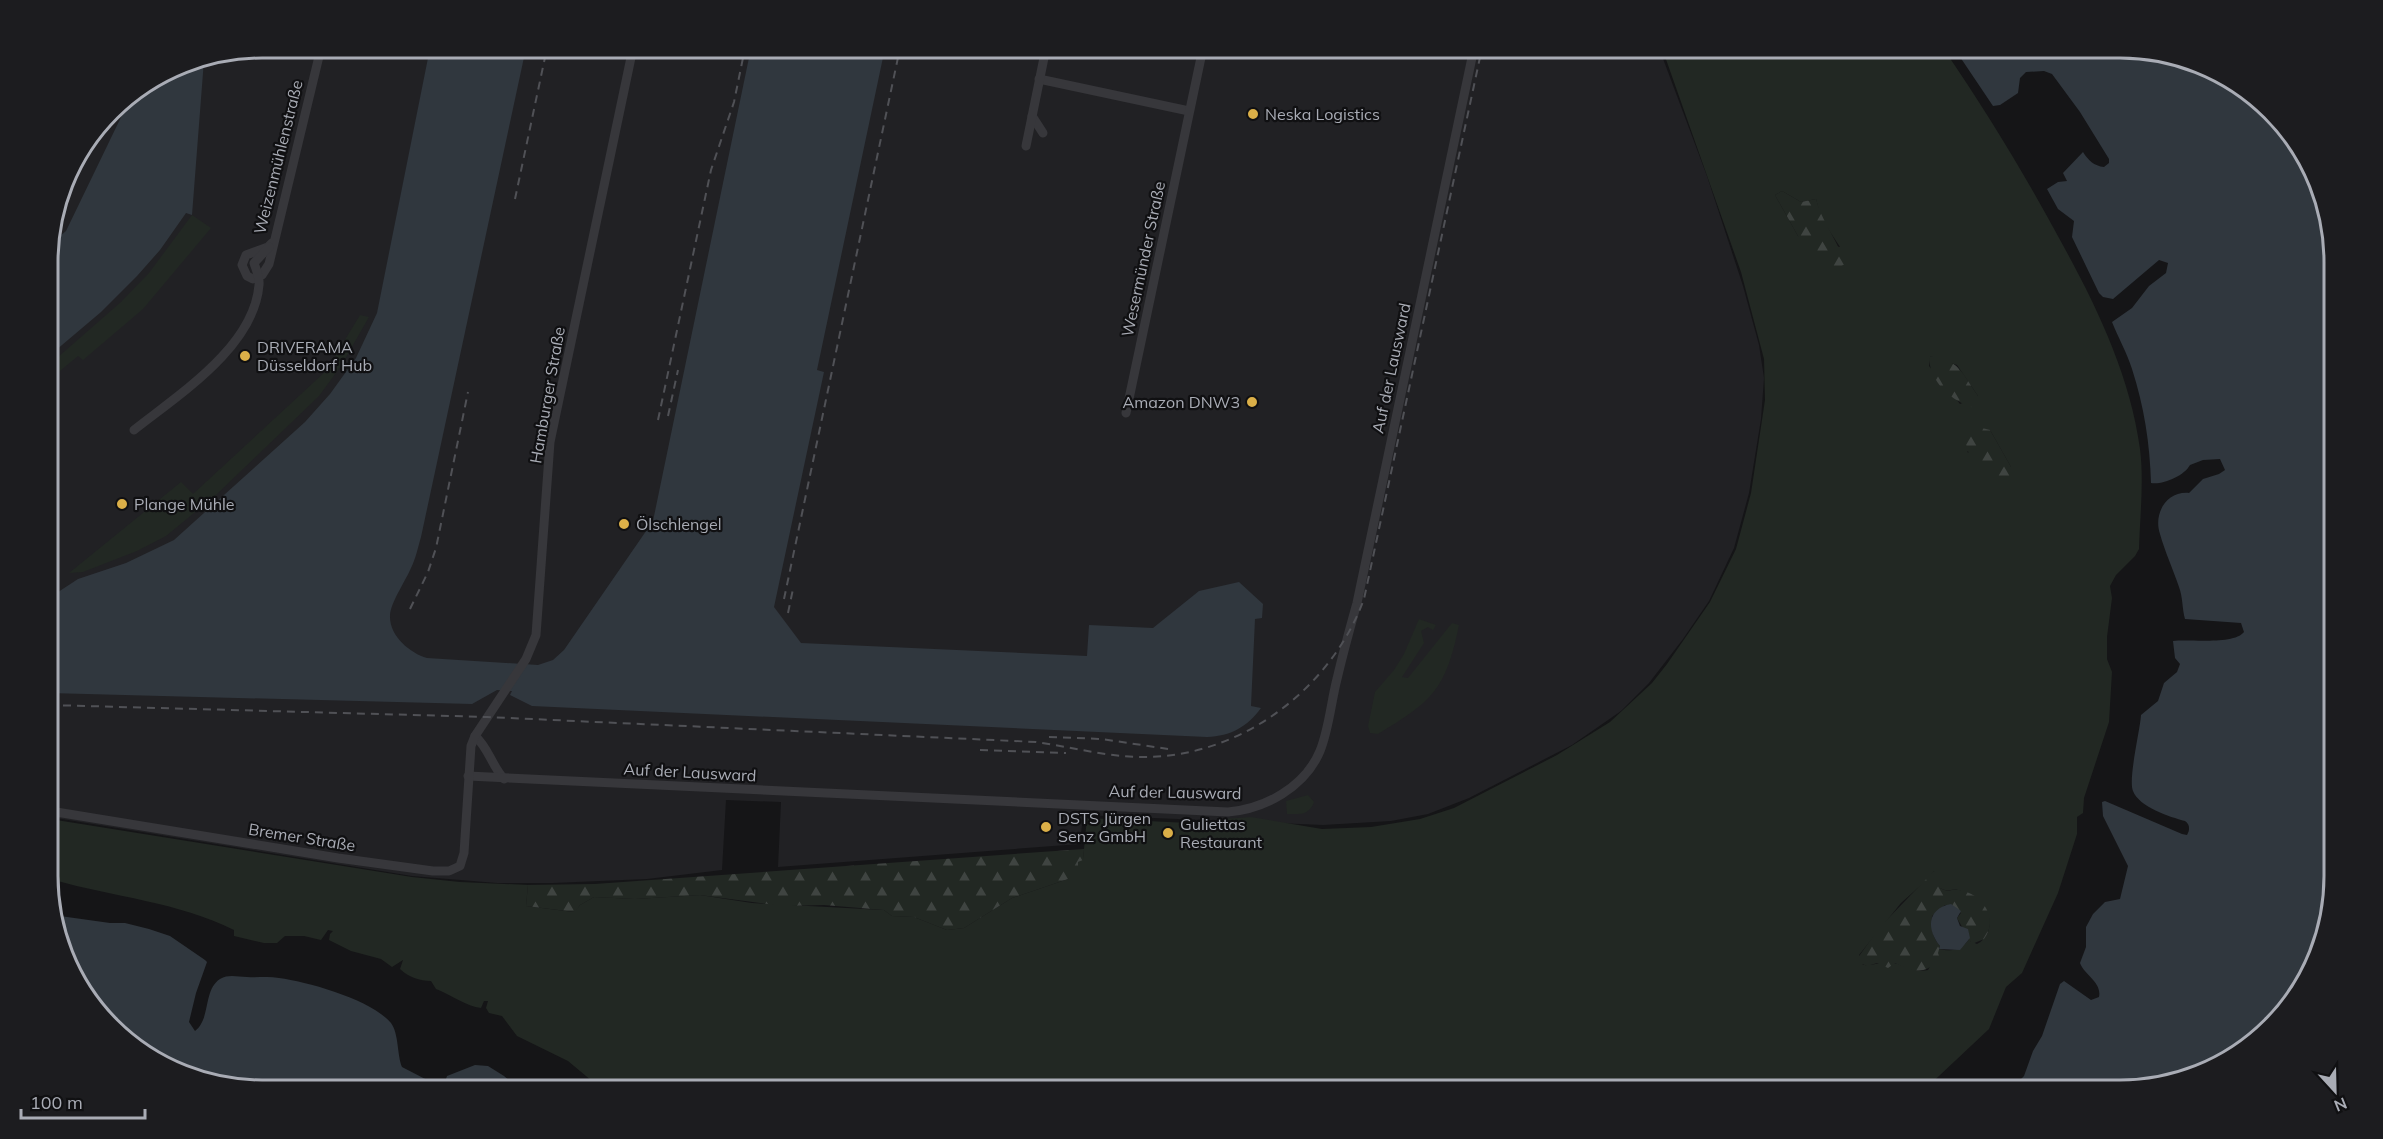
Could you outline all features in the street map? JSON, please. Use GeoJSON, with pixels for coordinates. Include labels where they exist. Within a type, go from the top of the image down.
{"type":"FeatureCollection","features":[{"type":"Feature","properties":{"kind":"street","name":"Weizenmühlenstraße"},"geometry":{"type":"LineString","coordinates":[[134,430],[227,354],[240,336],[254,306],[260,284],[254,263],[272,243],[318,58]]}},
{"type":"Feature","properties":{"kind":"street","name":"Hamburger Straße"},"geometry":{"type":"LineString","coordinates":[[468,776],[469,753],[475,736],[526,659],[532,648],[538,625],[550,442],[631,58]]}},
{"type":"Feature","properties":{"kind":"street"},"geometry":{"type":"LineString","coordinates":[[1026,146],[1044,58]]}},
{"type":"Feature","properties":{"kind":"street","name":"Wesermünder Straße"},"geometry":{"type":"LineString","coordinates":[[1126,413],[1201,58]]}},
{"type":"Feature","properties":{"kind":"street","name":"Auf der Lausward"},"geometry":{"type":"LineString","coordinates":[[468,776],[1228,812],[1260,806],[1281,795],[1315,760],[1324,735],[1357,603],[1472,58]]}},
{"type":"Feature","properties":{"kind":"street"},"geometry":{"type":"LineString","coordinates":[[1039,79],[1189,111]]}},
{"type":"Feature","properties":{"kind":"street"},"geometry":{"type":"LineString","coordinates":[[1032,116],[1043,133]]}},
{"type":"Feature","properties":{"kind":"street"},"geometry":{"type":"LineString","coordinates":[[475,736],[480,740],[497,771],[504,778]]}},
{"type":"Feature","properties":{"kind":"street","name":"Bremer Straße"},"geometry":{"type":"LineString","coordinates":[[58,812],[338,858],[433,871],[449,871],[460,866],[463,858],[468,776]]}},
{"type":"Feature","properties":{"kind":"shaded area"},"geometry":{"type":"Polygon","coordinates":[[[263,58],[1663,58],[1707,176],[1743,286],[1759,345],[1764,378],[1761,419],[1749,493],[1734,548],[1709,601],[1649,683],[1621,711],[1572,745],[1469,798],[1428,814],[1391,821],[1323,825],[1083,815],[1080,844],[778,867],[781,802],[726,800],[722,870],[647,879],[553,883],[497,883],[412,876],[58,818],[60,236],[65,210],[86,161],[109,128],[149,93],[197,69],[223,62],[263,58]]]}},
{"type":"Feature","properties":{"kind":"shaded area"},"geometry":{"type":"Polygon","coordinates":[[[428,58],[524,58],[421,537],[413,564],[390,615],[397,637],[408,648],[427,658],[538,665],[553,660],[564,650],[653,521],[749,58],[883,58],[817,370],[824,372],[774,607],[801,643],[1087,656],[1089,625],[1153,628],[1199,591],[1239,582],[1263,604],[1262,618],[1255,619],[1251,706],[1261,708],[1238,729],[1224,735],[1207,737],[532,706],[510,695],[512,691],[497,690],[472,704],[58,693],[58,592],[78,579],[126,563],[174,540],[305,422],[330,394],[356,358],[377,313],[428,58]]]}},
{"type":"Feature","properties":{"kind":"shaded area"},"geometry":{"type":"Polygon","coordinates":[[[1961,58],[2120,58],[2160,62],[2186,69],[2222,86],[2245,101],[2265,118],[2282,138],[2309,185],[2318,210],[2323,236],[2324,876],[2321,916],[2309,954],[2297,978],[2274,1011],[2255,1030],[2234,1046],[2211,1059],[2186,1070],[2160,1077],[2133,1080],[2020,1080],[2042,1036],[2060,984],[2064,981],[2091,1000],[2099,997],[2096,983],[2080,963],[2086,947],[2086,927],[2093,914],[2105,902],[2120,899],[2128,866],[2103,816],[2102,802],[2105,801],[2182,834],[2187,835],[2188,833],[2187,822],[2148,806],[2136,797],[2133,791],[2133,766],[2141,715],[2158,701],[2164,683],[2177,672],[2180,664],[2175,658],[2173,641],[2231,639],[2244,632],[2241,623],[2185,619],[2180,591],[2160,534],[2158,518],[2168,500],[2181,493],[2189,493],[2203,479],[2225,470],[2220,459],[2203,460],[2190,465],[2173,479],[2151,483],[2148,440],[2140,397],[2130,363],[2112,322],[2132,308],[2149,286],[2166,273],[2168,263],[2159,260],[2113,299],[2103,297],[2099,293],[2072,237],[2074,221],[2058,209],[2047,189],[2058,182],[2067,181],[2063,173],[2083,152],[2097,165],[2104,167],[2109,163],[2109,159],[2080,112],[2052,74],[2044,71],[2026,72],[2020,78],[2018,93],[2000,105],[1993,106],[1961,58]]]}},
{"type":"Feature","properties":{"kind":"shaded area"},"geometry":{"type":"Polygon","coordinates":[[[203,67],[192,215],[186,213],[160,250],[137,276],[101,312],[59,348],[59,250],[60,236],[66,231],[122,115],[149,93],[172,80],[203,67]]]}},
{"type":"Feature","properties":{"kind":"shaded area"},"geometry":{"type":"Polygon","coordinates":[[[1951,904],[1961,911],[1957,918],[1960,926],[1968,929],[1970,938],[1960,950],[1939,949],[1940,946],[1931,927],[1933,915],[1937,910],[1951,904]]]}},
{"type":"Feature","properties":{"kind":"shaded area"},"geometry":{"type":"Polygon","coordinates":[[[63,916],[125,923],[149,929],[170,936],[205,960],[207,962],[189,1022],[195,1031],[203,1019],[211,990],[220,979],[233,976],[292,980],[339,993],[382,1015],[394,1028],[402,1067],[427,1080],[250,1080],[210,1074],[185,1065],[138,1038],[118,1021],[101,1001],[74,954],[63,916]]]}},
{"type":"Feature","properties":{"kind":"shaded area"},"geometry":{"type":"Polygon","coordinates":[[[475,1065],[488,1066],[509,1080],[446,1080],[447,1076],[475,1065]]]}},
{"type":"Feature","properties":{"kind":"green space"},"geometry":{"type":"Polygon","coordinates":[[[1666,58],[1950,58],[2018,165],[2098,314],[2128,394],[2140,449],[2142,473],[2139,549],[2116,575],[2110,586],[2112,598],[2107,659],[2112,672],[2109,722],[2084,798],[2083,813],[2077,817],[2077,834],[2058,893],[2022,973],[2006,987],[1989,1029],[1935,1080],[591,1080],[568,1061],[517,1036],[502,1016],[489,1013],[486,1008],[488,1001],[484,1001],[481,1008],[464,1003],[436,989],[431,981],[414,978],[403,972],[400,969],[403,960],[392,967],[381,959],[351,951],[329,940],[333,931],[328,930],[321,940],[304,936],[285,936],[277,943],[264,943],[234,936],[234,930],[168,906],[58,881],[58,820],[412,877],[528,885],[526,906],[574,912],[580,905],[594,897],[635,899],[700,895],[752,903],[884,910],[892,916],[914,917],[947,930],[964,928],[1012,898],[1068,879],[1078,862],[1083,859],[1087,818],[1209,824],[1224,819],[1251,817],[1322,829],[1371,827],[1420,819],[1454,808],[1557,755],[1610,722],[1652,683],[1667,664],[1710,602],[1736,549],[1751,493],[1765,400],[1764,359],[1741,272],[1666,58]],[[1782,191],[1775,195],[1798,236],[1840,247],[1821,218],[1816,199],[1801,202],[1782,191]],[[1930,356],[1929,366],[1960,404],[1978,396],[1957,365],[1930,356]],[[1990,430],[1967,452],[2011,467],[1990,430]],[[1934,871],[1901,903],[1859,955],[1863,965],[1890,963],[1914,970],[1928,970],[1939,949],[1957,949],[1970,938],[1970,941],[1977,944],[1983,940],[1990,921],[1981,902],[1962,891],[1940,888],[1934,871]]]}},
{"type":"Feature","properties":{"kind":"green space"},"geometry":{"type":"Polygon","coordinates":[[[1782,191],[1801,202],[1816,199],[1845,264],[1838,268],[1823,266],[1798,236],[1775,195],[1782,191]]]}},
{"type":"Feature","properties":{"kind":"green space"},"geometry":{"type":"Polygon","coordinates":[[[192,215],[211,228],[143,309],[83,360],[78,356],[59,372],[59,356],[121,302],[149,273],[192,215]]]}},
{"type":"Feature","properties":{"kind":"green space"},"geometry":{"type":"Polygon","coordinates":[[[360,315],[369,317],[341,366],[319,396],[216,495],[166,536],[137,551],[83,572],[69,573],[181,482],[193,494],[326,371],[360,315]]]}},
{"type":"Feature","properties":{"kind":"green space"},"geometry":{"type":"Polygon","coordinates":[[[1929,356],[1947,360],[1959,368],[1978,396],[1975,408],[1958,401],[1943,390],[1933,374],[1929,356]]]}},
{"type":"Feature","properties":{"kind":"green space"},"geometry":{"type":"Polygon","coordinates":[[[1974,426],[1990,430],[2011,467],[2009,482],[1999,486],[1979,471],[1971,459],[1964,435],[1974,426]]]}},
{"type":"Feature","properties":{"kind":"green space"},"geometry":{"type":"Polygon","coordinates":[[[1419,619],[1436,625],[1433,630],[1428,627],[1421,631],[1424,643],[1402,677],[1408,678],[1452,623],[1459,625],[1449,664],[1442,679],[1424,702],[1378,734],[1370,733],[1368,726],[1375,692],[1404,654],[1419,619]]]}},
{"type":"Feature","properties":{"kind":"green space"},"geometry":{"type":"Polygon","coordinates":[[[1308,795],[1314,802],[1309,810],[1303,813],[1287,814],[1286,801],[1308,795]]]}},
{"type":"Feature","properties":{"kind":"green space"},"geometry":{"type":"Polygon","coordinates":[[[1084,849],[1083,860],[1078,862],[1078,872],[1068,879],[1012,898],[964,928],[947,930],[914,917],[892,916],[884,910],[824,905],[782,906],[700,895],[635,899],[594,897],[580,905],[575,912],[526,906],[528,885],[595,884],[1084,849]]]}},
{"type":"Feature","properties":{"kind":"green space"},"geometry":{"type":"Polygon","coordinates":[[[1934,871],[1939,873],[1940,888],[1967,892],[1975,896],[1986,908],[1990,923],[1984,939],[1972,944],[1957,918],[1961,913],[1945,905],[1932,916],[1933,932],[1940,946],[1938,953],[1940,959],[1929,968],[1919,971],[1895,963],[1888,968],[1877,963],[1867,966],[1860,963],[1857,959],[1880,927],[1934,871]]]}},
{"type":"Feature","properties":{"kind":"railway"},"geometry":{"type":"LineString","coordinates":[[515,199],[545,58]]}},
{"type":"Feature","properties":{"kind":"railway"},"geometry":{"type":"LineString","coordinates":[[658,420],[711,170],[734,102],[743,58]]}},
{"type":"Feature","properties":{"kind":"railway"},"geometry":{"type":"LineString","coordinates":[[784,599],[898,58]]}},
{"type":"Feature","properties":{"kind":"railway"},"geometry":{"type":"LineString","coordinates":[[58,705],[487,717],[1036,742],[1130,757],[1180,754],[1215,745],[1248,731],[1278,712],[1305,689],[1329,662],[1349,632],[1364,599],[1480,58]]}},
{"type":"Feature","properties":{"kind":"railway"},"geometry":{"type":"LineString","coordinates":[[668,416],[678,370]]}},
{"type":"Feature","properties":{"kind":"railway"},"geometry":{"type":"LineString","coordinates":[[410,609],[428,572],[436,548],[468,392]]}},
{"type":"Feature","properties":{"kind":"railway"},"geometry":{"type":"LineString","coordinates":[[788,613],[793,589]]}},
{"type":"Feature","properties":{"kind":"railway"},"geometry":{"type":"LineString","coordinates":[[1049,737],[1102,739],[1168,749]]}},
{"type":"Feature","properties":{"kind":"railway"},"geometry":{"type":"LineString","coordinates":[[980,750],[1066,753]]}},
{"type":"Feature","properties":{"kind":"place","name":"Neska Logistics"},"geometry":{"type":"Point","coordinates":[1253,114]}},
{"type":"Feature","properties":{"kind":"place","name":"DRIVERAMA Düsseldorf Hub"},"geometry":{"type":"Point","coordinates":[245,356]}},
{"type":"Feature","properties":{"kind":"place","name":"Amazon DNW3"},"geometry":{"type":"Point","coordinates":[1252,402]}},
{"type":"Feature","properties":{"kind":"place","name":"Plange Mühle"},"geometry":{"type":"Point","coordinates":[122,504]}},
{"type":"Feature","properties":{"kind":"place","name":"Ölschlengel"},"geometry":{"type":"Point","coordinates":[624,524]}},
{"type":"Feature","properties":{"kind":"place","name":"DSTS Jürgen Senz GmbH"},"geometry":{"type":"Point","coordinates":[1046,827]}},
{"type":"Feature","properties":{"kind":"place","name":"Guliettas Restaurant"},"geometry":{"type":"Point","coordinates":[1168,833]}}]}
